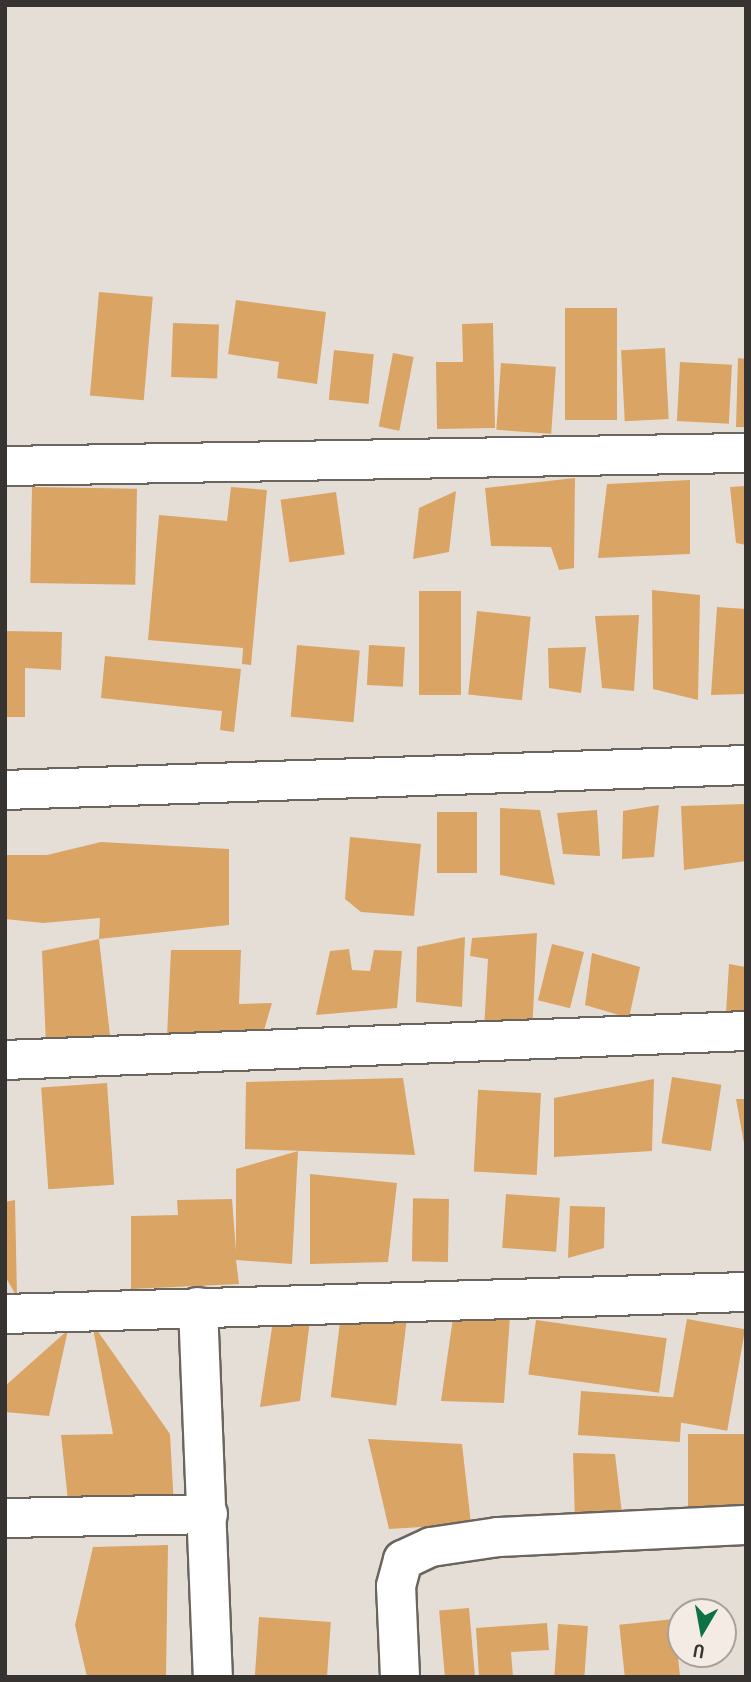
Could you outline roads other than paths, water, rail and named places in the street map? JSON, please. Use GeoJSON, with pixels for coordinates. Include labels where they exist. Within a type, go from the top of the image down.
{"type":"FeatureCollection","features":[{"type":"Feature","properties":{"kind":"street"},"geometry":{"type":"LineString","coordinates":[[5,466],[746,453]]}},
{"type":"Feature","properties":{"kind":"street"},"geometry":{"type":"LineString","coordinates":[[5,790],[746,765]]}},
{"type":"Feature","properties":{"kind":"street"},"geometry":{"type":"LineString","coordinates":[[5,1059],[746,1031]]}},
{"type":"Feature","properties":{"kind":"street"},"geometry":{"type":"LineString","coordinates":[[5,1314],[746,1292]]}},
{"type":"Feature","properties":{"kind":"street"},"geometry":{"type":"LineString","coordinates":[[198,1307],[213,1677]]}},
{"type":"Feature","properties":{"kind":"street"},"geometry":{"type":"LineString","coordinates":[[5,1518],[208,1514]]}},
{"type":"Feature","properties":{"kind":"street"},"geometry":{"type":"LineString","coordinates":[[400,1677],[396,1586],[403,1560],[430,1547],[498,1537],[746,1525]]}}]}
